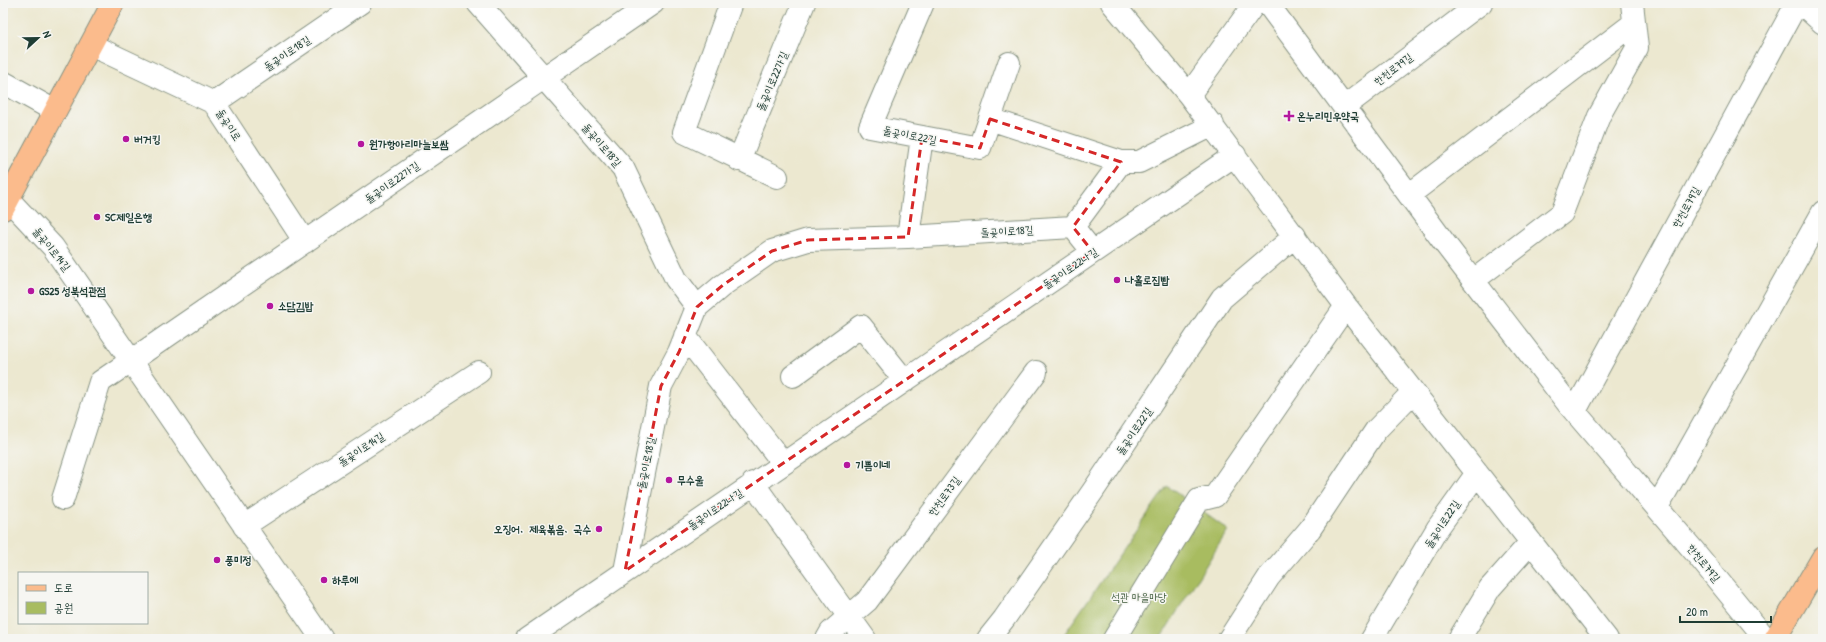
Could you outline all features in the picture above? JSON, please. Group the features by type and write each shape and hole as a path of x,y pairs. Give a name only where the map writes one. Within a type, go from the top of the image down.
{"main road":[{"path":"6,204 113,3"},
{"path":"1775,639 1823,557"}],"street":[{"name":"돌곶이로18길","path":"214,103 360,3"},
{"name":"돌곶이로18길","path":"478,3 623,168 676,279 697,307"},
{"name":"돌곶이로22가길","path":"132,361 653,3"},
{"path":"731,3 684,132 739,160 777,177"},
{"name":"돌곶이로22가길","path":"739,160 804,3"},
{"name":"돌곶이로22길","path":"923,3 870,127 980,148 1008,63"},
{"path":"1112,3 1190,95 1346,306 1607,639"},
{"path":"1190,95 1255,3"},
{"name":"한천로79길","path":"1267,3 1409,195 1575,411 1657,507 1766,639"},
{"name":"한천로79길","path":"1344,107 1481,3"},
{"name":"한천로79길","path":"1575,411 1797,3"},
{"path":"1801,3 1823,23"},
{"path":"1409,195 1633,13"},
{"path":"1474,280 1562,213 1599,116 1637,48 1633,13"},
{"name":"돌곶이로","path":"91,45 214,103 305,242"},
{"path":"3,82 55,111"},
{"path":"990,118 1121,162 1139,162 1213,125"},
{"path":"908,237 922,137"},
{"name":"돌곶이로22나길","path":"527,639 753,483 1235,155"},
{"path":"1093,252 1073,227 1121,162"},
{"name":"돌곶이로14길","path":"6,204 53,247 322,639"},
{"path":"1657,507 1823,212"},
{"name":"돌곶이로18길","path":"625,571 661,386 679,352 697,307 723,284 772,251 808,240 908,237 1073,227"},
{"name":"돌곶이로22길","path":"988,639 1004,619 1093,491 1222,298 1295,236"},
{"path":"1114,639 1198,500 1215,496 1346,306"},
{"path":"793,376 861,326 905,381"},
{"path":"685,336 783,463"},
{"path":"63,499 100,382 132,361"},
{"name":"돌곶이로14길","path":"244,526 478,372"},
{"name":"한천로73길","path":"849,616 867,601 1036,372"},
{"path":"1229,639 1269,577 1310,529 1376,430 1413,392"},
{"name":"돌곶이로22길","path":"1372,639 1437,530 1477,473"},
{"path":"753,483 865,639"},
{"path":"1459,639 1490,588 1531,542"},
{"path":"828,639 831,632 849,616"}],"highlighted area":[{"path":"990,119 1121,162 1073,227 1093,252 625,571 661,386 679,352 697,307 723,285 772,251 808,240 908,237 922,137 980,148"}],"green space":[{"name":"석관 마을마당","path":"1167,486 1228,530 1160,639 1061,639"}],"place":[{"name":"온누리민우약국","path":"1289,116"},
{"name":"버거킹","path":"126,139"},
{"name":"원가항아리마늘보쌈","path":"361,144"},
{"name":"SC제일은행","path":"97,217"},
{"name":"나홀로집빱","path":"1117,280"},
{"name":"GS25 성북석관점","path":"31,291"},
{"name":"소담김밥","path":"270,306"},
{"name":"기쁨이네","path":"847,465"},
{"name":"무수울","path":"669,480"},
{"name":"오징어．제육볶음．국수","path":"599,529"},
{"name":"풍미정","path":"217,560"},
{"name":"하루에","path":"324,580"}]}
